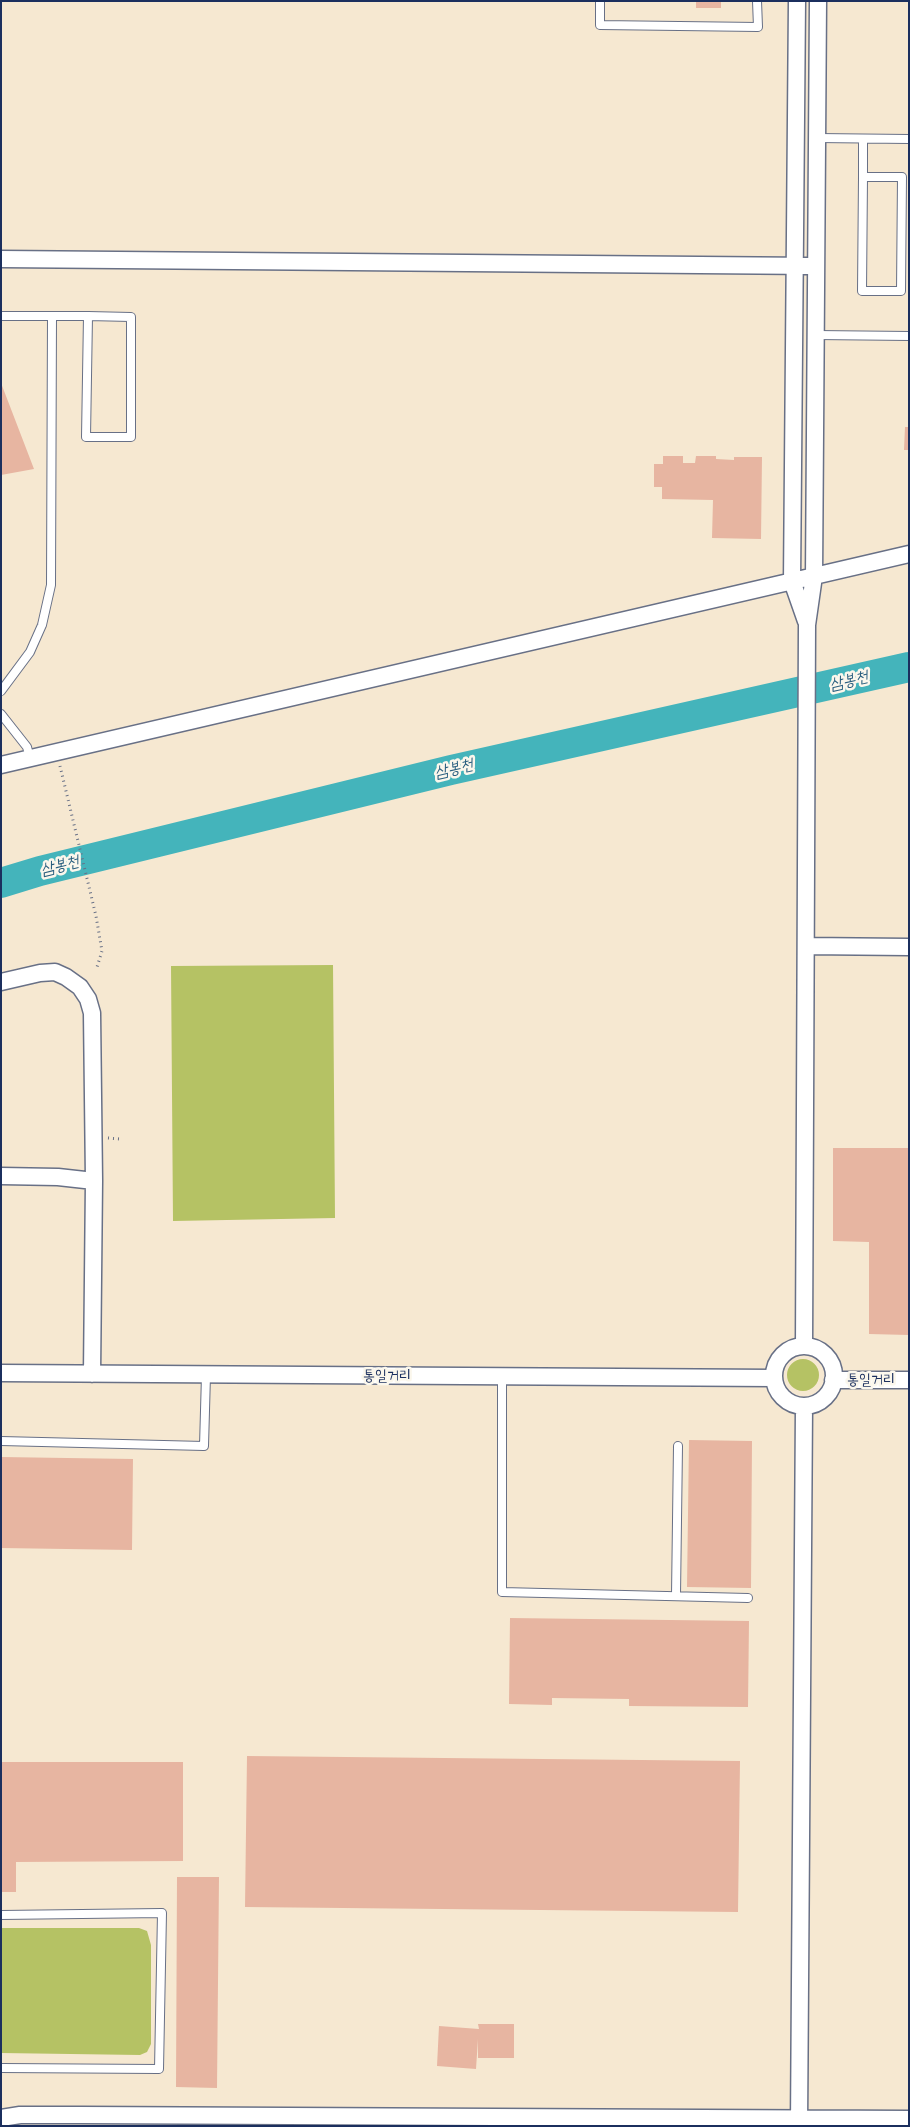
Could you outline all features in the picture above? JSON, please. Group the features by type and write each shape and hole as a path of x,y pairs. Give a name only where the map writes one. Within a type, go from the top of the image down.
{"street":[{"path":"797,1 792,580 808,625"},
{"path":"804,1346 808,625 814,576 818,1"},
{"path":"1,259 816,266"},
{"path":"1,765 909,554"},
{"path":"806,946 909,947"},
{"path":"1,982 40,973 55,972 80,987 88,999 92,1013 94,1181 92,1374"},
{"path":"1,1176 58,1177 94,1181"},
{"path":"804,1346 818,1350 826,1357 833,1370 833,1380 831,1388 824,1398 813,1405 804,1406 791,1404 783,1398 776,1387 774,1378 775,1368 782,1356 790,1350 804,1346"},
{"name":"통일거리","path":"1,1373 774,1378"},
{"name":"통일거리","path":"833,1380 909,1380"},
{"path":"799,2122 804,1406"},
{"path":"1,2118 57,2120 799,2122 909,2120"}],"lane":[{"path":"600,1 600,25 758,27 757,1"},
{"path":"817,138 909,139"},
{"path":"863,139 862,290 901,291 902,177 863,177"},
{"path":"1,316 88,316 131,317 131,437 86,437 88,316"},
{"path":"1,691 30,652 42,625 51,585 52,316"},
{"path":"816,335 909,336"},
{"path":"1,714 27,747 30,758"},
{"path":"1,1442 204,1446 206,1375"},
{"path":"502,1377 502,1592 748,1598"},
{"path":"676,1595 678,1446"},
{"path":"1,1915 162,1914 158,2069 1,2068"}],"path":[{"path":"58,761 96,916 102,951 97,968"}],"green space":[{"path":"333,965 335,1218 173,1221 171,966"},
{"path":"803,1359 815,1363 819,1375 815,1387 803,1391 791,1387 787,1375 791,1363"},
{"path":"1,1928 139,1928 147,1931 151,1945 151,2044 147,2052 140,2055 1,2053"}],"building":[{"path":"696,1 721,1 721,8 696,8"},
{"path":"1,383 34,469 1,475"},
{"path":"905,427 909,427 909,450 904,450"},
{"path":"663,456 683,456 683,463 695,463 696,456 716,456 716,459 734,460 734,457 762,457 761,539 712,538 713,500 662,499 662,487 654,487 654,464 663,464"},
{"path":"833,1148 909,1148 909,1335 869,1334 869,1242 833,1241"},
{"path":"689,1440 752,1441 751,1588 687,1587"},
{"path":"1,1457 133,1459 132,1550 1,1548"},
{"path":"510,1618 749,1621 748,1707 629,1706 629,1699 552,1698 552,1705 509,1704"},
{"path":"247,1756 740,1761 738,1912 245,1907"},
{"path":"1,1762 183,1762 183,1861 16,1862 16,1892 1,1892"},
{"path":"177,1877 219,1877 217,2088 176,2087"},
{"path":"478,2024 514,2024 514,2058 478,2058 478,2039 476,2069 437,2066 439,2026 479,2029"}],"waterway":[{"name":"삼봉천","path":"1,883 40,871 451,770 909,667"}]}
